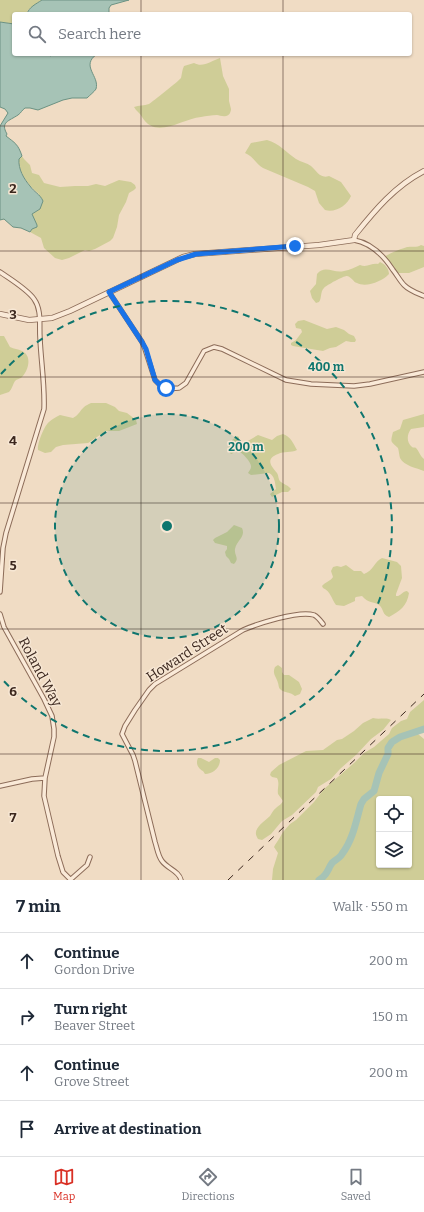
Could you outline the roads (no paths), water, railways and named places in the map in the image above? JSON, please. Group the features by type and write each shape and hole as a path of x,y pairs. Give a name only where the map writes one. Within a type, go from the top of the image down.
{"street":[{"path":"354,240 355,235 380,204 414,176 424,171"},
{"path":"0,314 25,320 52,318 70,311 186,256 204,252 319,245 354,240 366,243 378,252 406,287 424,296"},
{"path":"0,272 35,299 39,310 45,390 44,409 6,533 3,548 0,592"},
{"path":"109,292 146,349 155,380 161,386 166,388 179,388 186,383 204,351 214,348 222,349 286,380 294,382 333,386 354,386 424,372"},
{"name":"Roland Way","path":"0,614 4,627 52,716 54,737 45,778 44,796 63,872 70,880"},
{"name":"Howard Street","path":"181,880 180,876 162,860 159,853 135,761 122,734 124,726 155,684 243,630 276,618 304,614 316,616 323,624"},
{"path":"0,786 32,779 45,778"},
{"path":"70,880 87,865 90,857"}],"waterway":[{"path":"319,880 326,874 332,863 339,858 346,849 354,830 361,804 364,799 374,791 379,773 388,754 388,748 392,742 400,737 424,729"}],"railway":[{"path":"228,880 424,694"}]}
